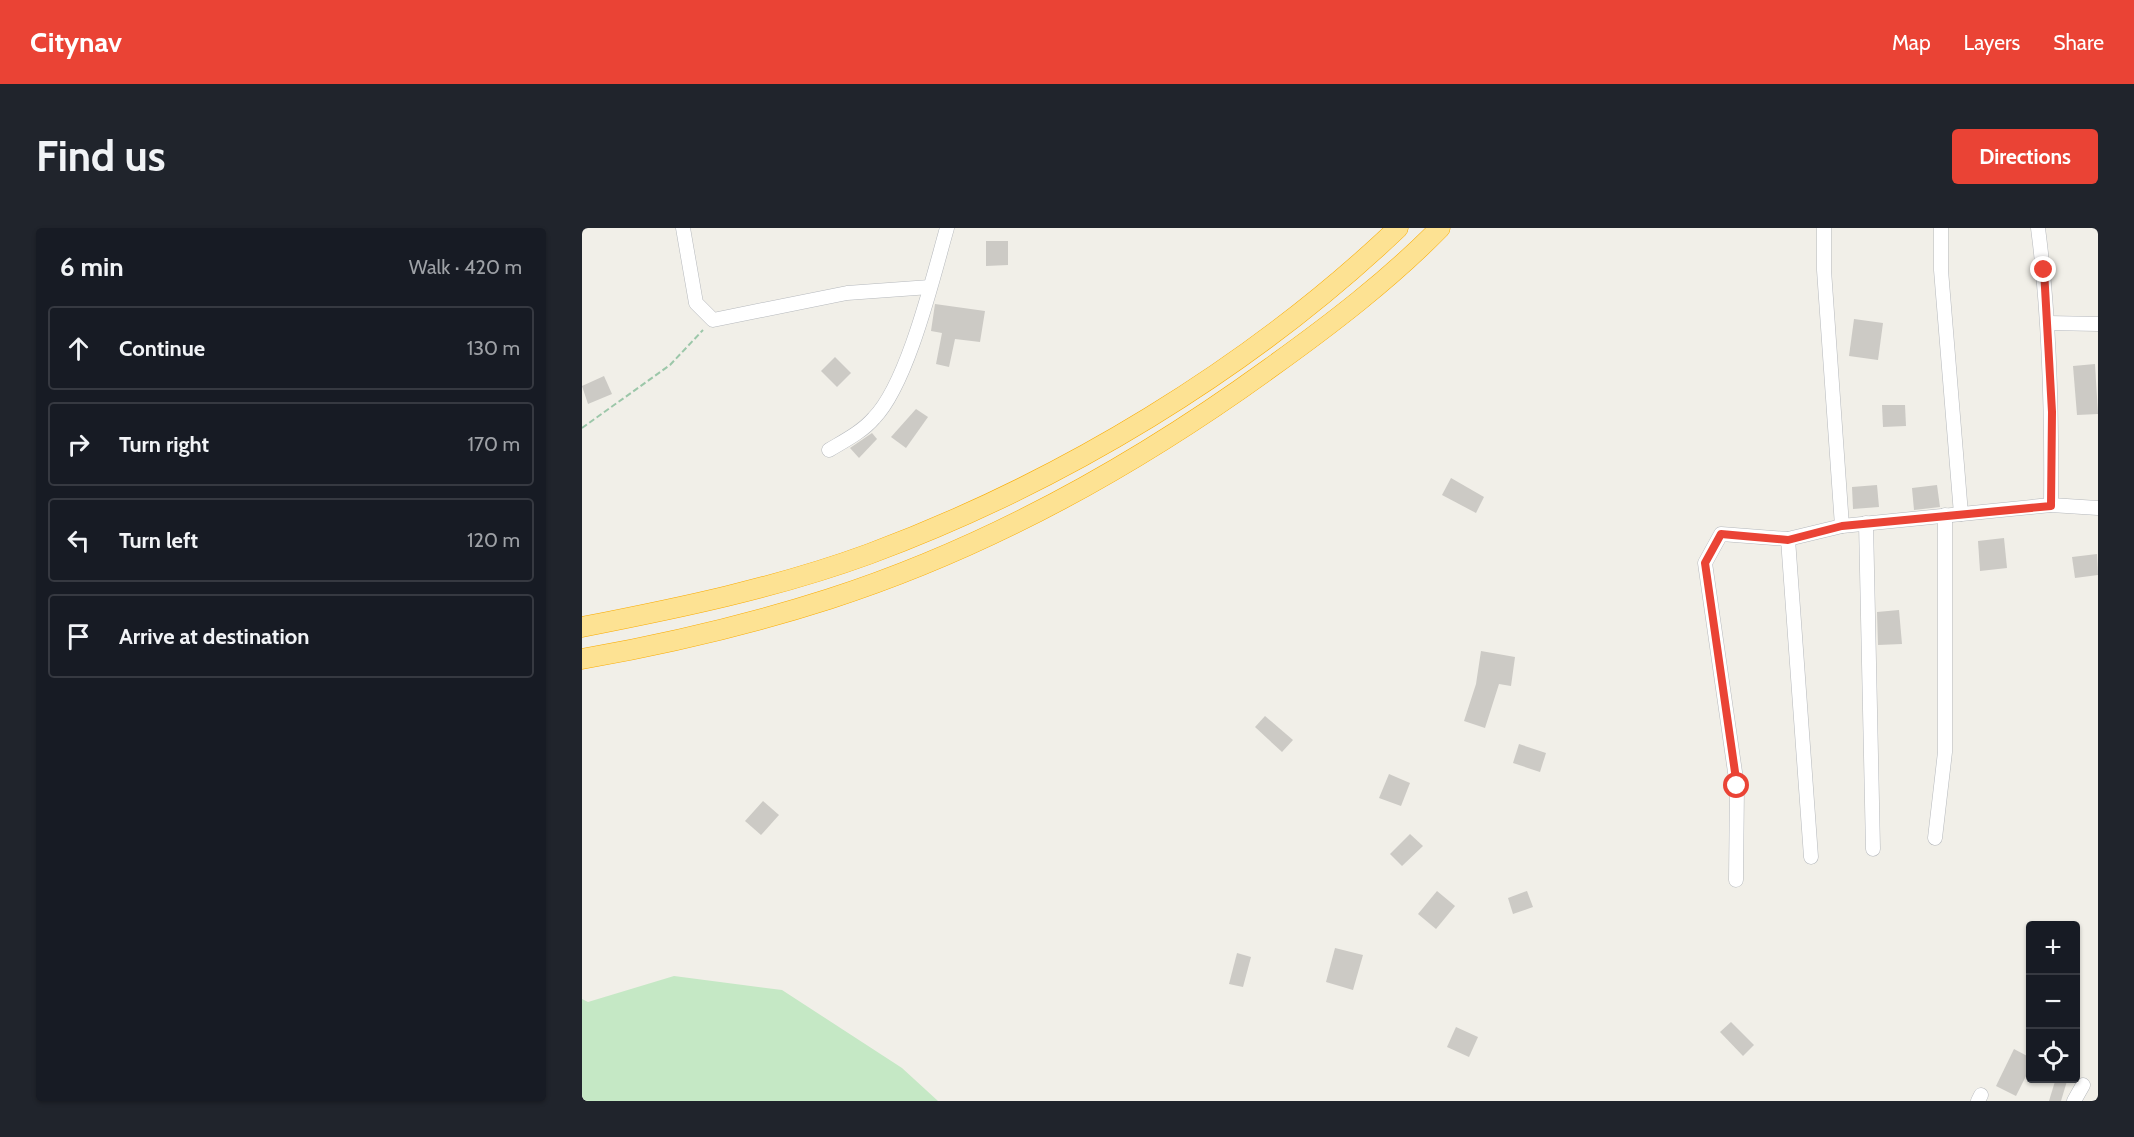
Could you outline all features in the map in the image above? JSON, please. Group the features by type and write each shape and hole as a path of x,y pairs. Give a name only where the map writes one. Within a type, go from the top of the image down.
{"highway":[{"path":"582,627 768,586 868,554 959,517 1130,429 1213,375 1300,311 1398,228"},
{"path":"582,659 737,626 830,598 930,561 1041,509 1168,439 1247,385 1369,292 1440,228"}],"street":[{"path":"683,228 696,303 713,320 847,293 930,287"},
{"path":"829,450 863,428 885,404 909,353 947,228"},
{"path":"1824,228 1824,270 1842,526"},
{"path":"1941,228 1941,270 1961,514"},
{"path":"2038,228 2048,323 2052,412 2051,506"},
{"path":"2048,323 2098,324"},
{"path":"1736,880 1737,786 1705,563 1721,534 1788,540 1842,526 1866,523 2051,506 2098,508"},
{"path":"1935,838 1945,753 1945,515"},
{"path":"1866,523 1873,849"},
{"path":"1788,540 1811,857"},
{"path":"2074,1101 2083,1084"}],"path":[{"path":"582,428 670,364 713,320"}],"green space":[{"path":"674,976 782,990 902,1068 938,1101 582,1101 582,999 588,1002"}],"building":[{"path":"986,241 1008,241 1008,265 986,266"},
{"path":"935,304 985,311 980,342 955,339 949,367 936,364 942,333 931,331"},
{"path":"1854,319 1883,323 1878,360 1849,356"},
{"path":"835,357 851,373 837,387 821,371"},
{"path":"2095,364 2098,414 2077,415 2073,366"},
{"path":"604,376 612,394 588,404 582,386"},
{"path":"1882,405 1905,405 1906,426 1883,427"},
{"path":"916,409 928,417 906,448 891,437"},
{"path":"872,433 877,439 859,458 850,448"},
{"path":"1451,478 1484,497 1476,513 1442,495"},
{"path":"1877,485 1879,507 1853,509 1852,487"},
{"path":"1937,485 1940,507 1914,510 1912,488"},
{"path":"2004,538 2007,568 1980,571 1978,541"},
{"path":"2097,554 2098,575 2075,578 2072,557"},
{"path":"1899,610 1902,644 1878,645 1877,612"},
{"path":"1481,651 1515,657 1511,686 1499,684 1485,728 1464,721 1476,684"},
{"path":"1265,716 1293,740 1282,752 1255,727"},
{"path":"1519,744 1546,753 1540,772 1513,763"},
{"path":"1389,774 1410,783 1401,806 1379,798"},
{"path":"763,801 779,815 761,835 745,821"},
{"path":"1410,834 1423,846 1402,866 1390,854"},
{"path":"1437,891 1455,906 1436,929 1418,914"},
{"path":"1527,891 1533,907 1513,914 1508,898"},
{"path":"1335,948 1363,955 1353,990 1326,982"},
{"path":"1237,953 1251,957 1243,987 1229,984"},
{"path":"1731,1022 1754,1045 1743,1056 1720,1032"},
{"path":"1456,1027 1478,1037 1469,1057 1447,1047"},
{"path":"2014,1049 2026,1055 2026,1076 2016,1096 1996,1086"},
{"path":"2054,1083 2066,1083 2061,1101 2049,1101"}],"route":[{"path":"1737,786 1705,563 1721,534 1788,540 1842,526 2051,506 2052,412 2044,270"}]}
